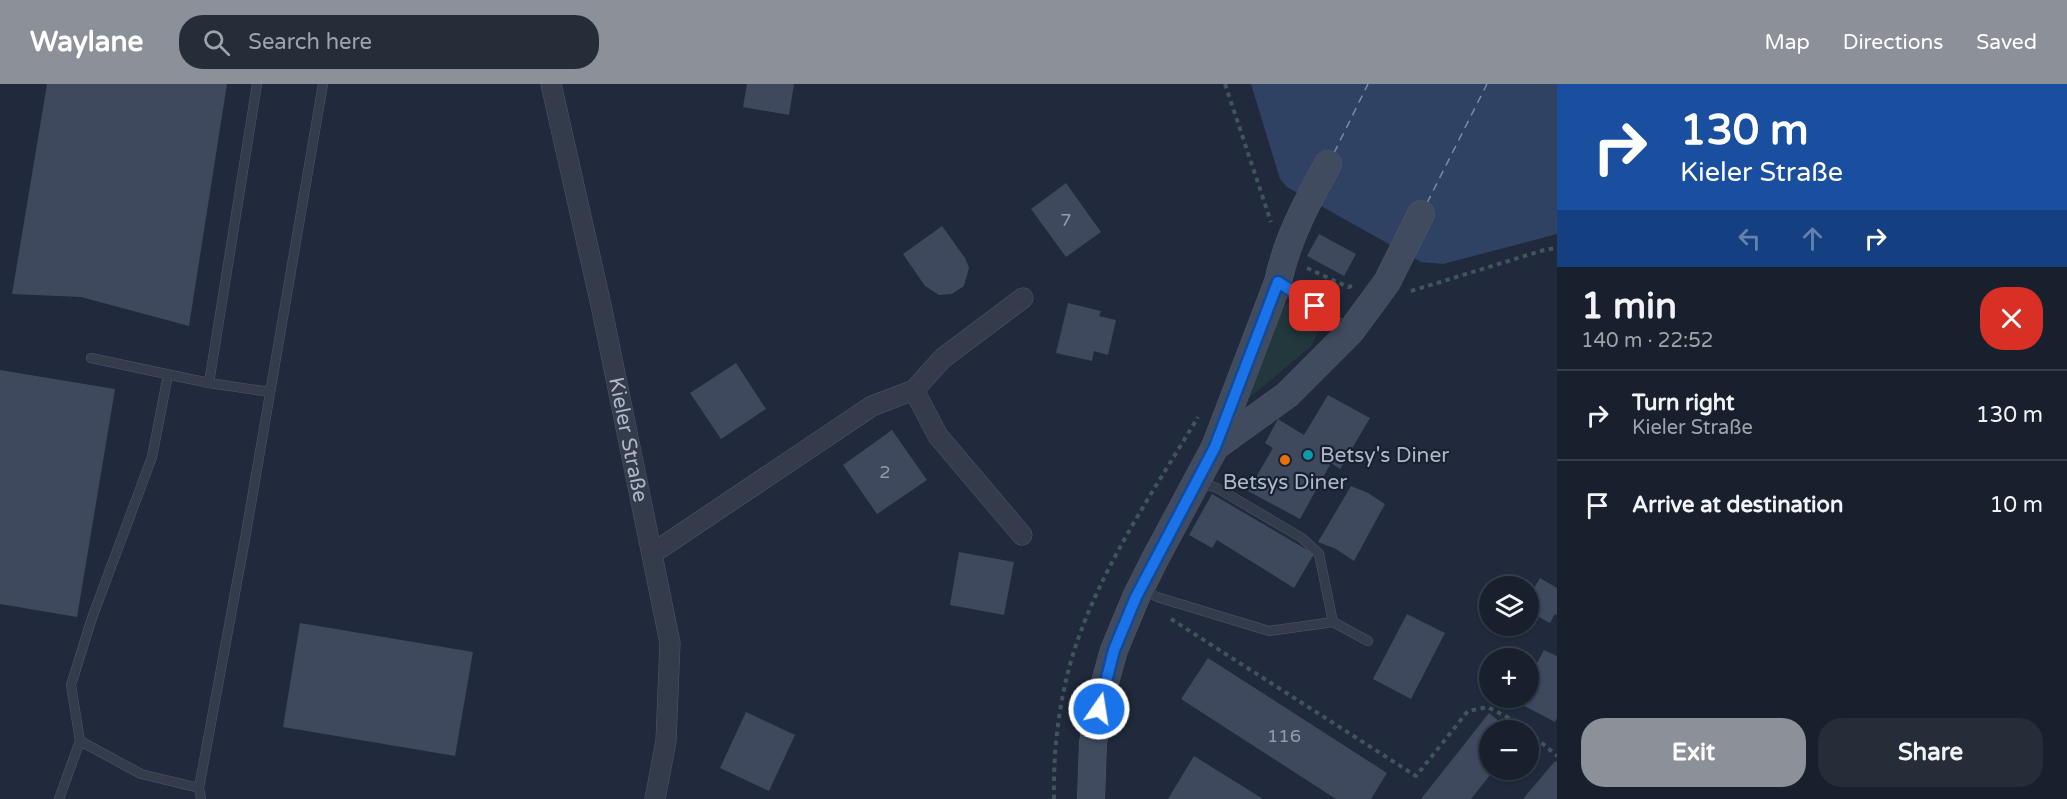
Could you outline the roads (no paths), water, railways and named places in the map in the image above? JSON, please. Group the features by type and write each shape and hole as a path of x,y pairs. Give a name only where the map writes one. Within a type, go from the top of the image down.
{"main road":[{"path":"1091,799 1093,742 1102,693 1114,650 1149,592 1196,481 1215,447 1303,210 1328,164"},
{"path":"1215,447 1287,395 1352,332 1389,277 1421,214"}],"street":[{"name":"Kieler Straße","path":"551,84 601,305 670,644 666,741 655,799"},
{"path":"653,553 872,406 914,390 943,358 1023,298"},
{"path":"914,390 938,436 1022,536"}],"lane":[{"path":"209,383 257,84"},
{"path":"201,799 199,788 245,539 323,84"},
{"path":"1280,269 1352,332"},
{"path":"91,358 209,383 270,392"},
{"path":"59,799 80,741 71,685 92,618 152,457 168,375"},
{"path":"1196,481 1217,488 1302,538 1319,554 1333,622"},
{"path":"1149,592 1269,631 1333,622 1368,641"},
{"path":"80,741 141,774 199,788"}],"water":[{"path":"1251,84 1557,84 1557,234 1443,264 1421,262 1287,187 1280,179"}],"place":[{"name":"Betsy's Diner","path":"1308,455"},
{"name":"Betsys Diner","path":"1285,460"}]}
